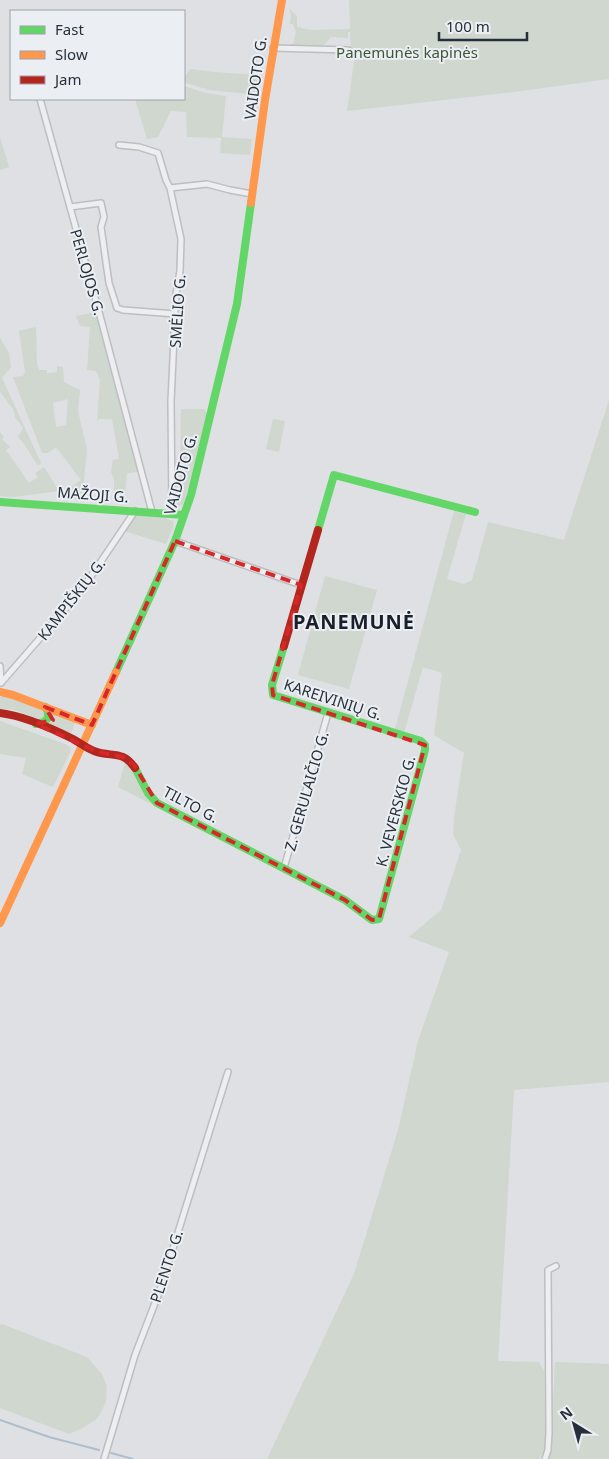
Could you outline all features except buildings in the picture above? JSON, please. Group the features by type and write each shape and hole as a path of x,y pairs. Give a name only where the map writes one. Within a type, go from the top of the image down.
{"street":[{"name":"VAIDOTO G.","path":"1,920 152,596 191,495 237,304 273,48 282,0"},
{"path":"273,48 348,50"},
{"name":"PERLOJOS G.","path":"40,100 106,336 152,512"},
{"name":"SMĖLIO G.","path":"119,145 139,147 158,152 170,188 181,239 171,401 172,513"},
{"path":"170,188 208,184 252,194"},
{"name":"PERLOJOS G.","path":"70,207 101,203 104,217 102,227 109,283 117,308 176,314"},
{"path":"174,541 301,585 334,475 475,512"},
{"name":"MAŽOJI G.","path":"0,502 184,515"},
{"name":"KAMPIŠKIŲ G.","path":"1,689 81,591 135,511"},
{"name":"KAREIVINIŲ G.","path":"301,585 272,685 273,696 391,732"},
{"path":"0,666 1,689 92,725"},
{"path":"36,724 44,722 48,718 48,712 45,707"},
{"name":"TILTO G.","path":"0,713 14,715 72,738 98,752 123,756 134,766 146,791 157,803 345,900 372,920 379,919"},
{"name":"Z. GERULAIČIO G.","path":"284,868 328,713"},
{"name":"K. VEVERSKIO G.","path":"379,919 425,750 425,745 420,741 391,732"},
{"name":"PLENTO G.","path":"104,1459 131,1365 160,1290 228,1072"},
{"path":"545,1459 548,1450 549,1432 548,1270 556,1266"}],"highlighted area":[{"path":"175,541 301,585 272,685 273,695 425,745 379,919 372,920 345,900 157,803 134,765 123,757 98,752 36,724 53,720 45,707 92,725"}],"green space":[{"name":"Panemunės kapinės","path":"349,0 609,0 609,79 347,111 355,55 351,50 350,32 348,32 348,38 331,37 323,46 291,46 296,32 293,24 290,24 291,14 289,8 297,16 297,27 311,30 350,29"},
{"path":"190,69 262,75 259,95 209,90 185,82 185,76"},
{"path":"185,86 206,93 226,96 222,137 252,139 250,155 220,153 221,138 187,137 186,112 171,111 158,137 147,139 135,100 185,100"},
{"path":"0,137 9,167 0,170"},
{"path":"96,312 138,472 127,473 125,500 114,499 114,479 111,472 113,460 119,459 112,419 99,419 97,422 100,380 96,371 87,370 90,327 80,326 76,316"},
{"path":"36,327 37,364 39,370 47,370 47,373 57,372 57,366 63,367 64,382 80,390 78,411 87,450 82,499 71,499 67,496 67,490 81,480 56,447 48,453 42,453 13,377 23,376 25,372 19,331","holes":["68,399 66,425 56,427 53,403"]},
{"path":"0,338 9,353 11,367 2,378 41,463 38,466 18,437 23,428 15,417 14,410 0,392"},
{"path":"609,400 609,1082 514,1090 498,1361 539,1362 544,1371 546,1447 539,1459 267,1459 354,1274 398,1130 418,1041 449,952 409,937 441,910 461,850 453,834 464,753 434,735 442,673 423,667 404,733 395,729 454,511 466,514 447,579 464,584 472,580 488,522 564,540"},
{"path":"181,409 204,409 207,413 186,497 183,505 177,506 174,484 180,476"},
{"path":"273,419 285,421 279,452 266,449"},
{"path":"0,432 4,437 2,439 10,447 6,450 29,483 38,477 35,473 44,467 59,491 13,497 0,496"},
{"path":"138,514 167,517 167,519 173,521 174,526 166,544 124,531"},
{"path":"325,576 377,590 349,689 298,675"},
{"path":"0,697 11,698 30,704 41,710 45,714 44,717 39,719 12,709 0,710"},
{"path":"52,713 75,722 71,734 48,725"},
{"path":"0,721 70,747 71,751 53,787 22,774 26,758 0,754"},
{"path":"125,763 130,767 145,795 153,805 118,787"},
{"path":"2,1324 87,1357 102,1374 107,1387 106,1402 98,1418 83,1428 69,1434 0,1408 0,1325"},
{"path":"555,1362 609,1364 609,1459 548,1459 551,1447"}],"waterway":[{"path":"0,1420 49,1437 99,1450"},
{"path":"111,1453 133,1459"}],"traffic: fast":[{"path":"116,672 175,541 191,495 237,304 251,203"},
{"path":"318,530 334,475 475,512"},
{"path":"0,502 184,515"},
{"path":"135,768 148,793 157,803 345,900 372,920 379,919 425,745 421,741 273,695 272,685 284,646"},
{"path":"36,724 44,722 48,718 48,712 45,707"}],"traffic: slow":[{"path":"251,203 265,100 282,0"},
{"path":"0,923 116,672"},
{"path":"0,692 13,695 92,725"}],"traffic: jam":[{"path":"284,646 318,530"},
{"path":"0,713 38,723 94,751 126,758 135,768"}],"district":[{"name":"PANEMUNĖ","path":"354,621"}]}
